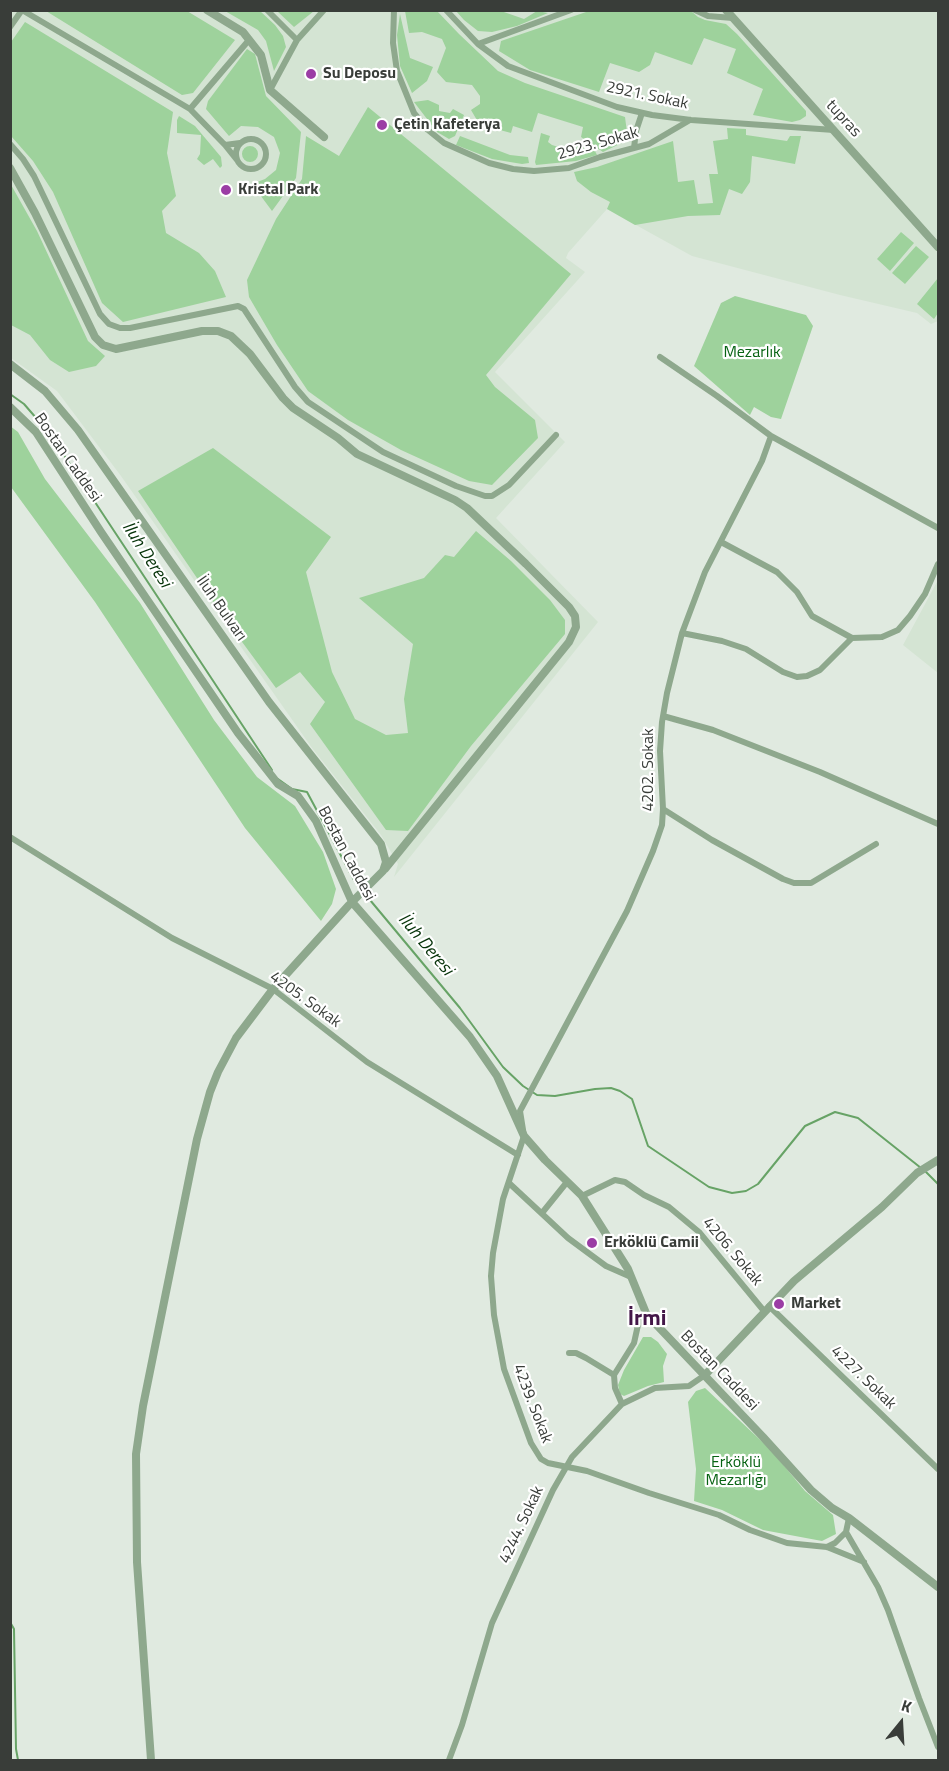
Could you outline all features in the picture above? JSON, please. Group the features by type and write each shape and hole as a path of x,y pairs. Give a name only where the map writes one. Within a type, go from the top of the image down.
{"street":[{"path":"10,27 22,10 190,109 246,168 257,169 267,157 266,148 259,141 250,139 225,145"},
{"path":"207,10 243,32 261,55 270,90 324,137"},
{"path":"267,10 297,40"},
{"path":"270,90 297,40 324,10"},
{"name":"2923. Sokak","path":"393,10 397,71 414,113 428,130 444,143 489,163 534,171 569,168 649,144 691,120"},
{"name":"2921. Sokak","path":"446,10 478,44 508,66 616,107 691,120 834,130"},
{"path":"478,44 571,10"},
{"path":"695,10 708,16 733,18"},
{"name":"tupras","path":"726,10 939,247"},
{"path":"190,109 249,40"},
{"path":"634,148 642,112"},
{"path":"238,162 236,152 241,143"},
{"path":"10,144 23,159 37,182 100,314 109,324 120,328 130,328 238,306 244,309 295,387 308,402 383,452 485,496 499,493 556,435"},
{"path":"10,168 35,213 91,329 103,345 116,348 202,331 218,331 231,336 250,354 293,408 357,454 455,500 467,508 526,564 569,607 575,616 574,633 569,642 383,871 273,989 236,1038 210,1092 195,1150 143,1406 136,1454 137,1562 151,1761"},
{"path":"660,357 771,436 939,528"},
{"name":"İluh Bulvarı","path":"10,364 45,391 78,430 269,702 381,844 386,862 383,871"},
{"name":"Bostan Caddesi","path":"10,407 36,432 237,733 278,784 298,796 316,821 354,900 470,1037 497,1076 524,1136 582,1196 618,1251 646,1313 810,1490 939,1587"},
{"name":"4202. Sokak","path":"529,1096 627,911 653,851 662,825 660,751 663,716 682,633 705,572 762,461 771,436"},
{"path":"721,542 777,572 796,592 812,616 852,638 882,637 898,630 925,594 939,564"},
{"path":"682,633 722,641 746,649 783,672 797,677 807,676 820,670 852,638"},
{"path":"663,716 713,730 820,772 939,824"},
{"path":"663,809 712,840 794,883 811,883 876,844"},
{"name":"4205. Sokak","path":"10,837 172,938 273,989 367,1062 518,1155"},
{"name":"4239. Sokak","path":"529,1096 520,1112 524,1136 499,1221 491,1276 497,1342 504,1369 536,1454 548,1463 587,1471 719,1515 750,1530 787,1543 827,1547 864,1562"},
{"path":"705,1375 794,1281 882,1207 917,1173 935,1162"},
{"name":"4206. Sokak","path":"582,1196 615,1180 625,1182 644,1195 669,1207 699,1232 766,1309"},
{"path":"542,1213 567,1182"},
{"path":"509,1183 568,1238 606,1266 631,1277"},
{"name":"4227. Sokak","path":"766,1309 939,1469"},
{"path":"622,1404 615,1388 614,1375 634,1343 638,1325 646,1313"},
{"path":"569,1353 586,1358 614,1375"},
{"name":"4244. Sokak","path":"449,1761 492,1623 544,1509 572,1457 622,1404 655,1388 688,1386 705,1375"},
{"path":"827,1547 835,1543 846,1532 849,1518"},
{"path":"846,1532 888,1610 918,1698 939,1747"}],"shaded area":[{"path":"10,11 938,11 938,321 931,324 917,313 692,256 607,209 566,258 585,272 495,372 565,442 496,518 598,622 394,877 398,864 381,835 312,748 121,476 57,391 11,358"},
{"path":"938,580 938,673 903,645"}],"green space":[{"path":"46,11 187,11 235,40 193,93 182,95"},
{"path":"225,11 260,11 275,25 283,36 286,47 274,71 266,41 258,30"},
{"path":"277,11 314,11 294,27"},
{"path":"405,11 437,11 498,71 525,83 625,117 628,140 603,152 581,137 583,127 538,113 532,132 513,126 511,133 500,130 502,124 488,118 481,127 471,110 480,104 480,96 472,85 446,82 437,72 446,48 442,39 422,32 409,33"},
{"path":"456,11 501,11 524,19 537,11 548,13 517,26 492,32 478,31"},
{"path":"589,11 691,11 705,20 726,24 806,111 806,116 792,122 753,115 763,89 727,73 736,49 704,38 692,65 655,52 650,65 639,72 610,63 599,92 530,70 499,51 501,41"},
{"path":"400,14 410,58 433,67 427,81 412,93 400,66 397,35"},
{"path":"25,22 173,112 167,153 176,196 162,211 166,233 199,253 215,271 226,297 123,322 102,303 53,192 33,161 11,136 11,42"},
{"path":"247,49 255,54 266,96 301,132 296,178 272,211 252,184 265,179 276,170 280,153 274,137 258,127 241,126 229,136 206,109 208,101"},
{"path":"428,100 439,105 439,111 450,113 453,109 464,115 455,136 449,139 437,132 414,102"},
{"path":"368,107 571,274 486,375 495,387 535,420 538,438 492,485 469,481 401,450 348,420 308,391 277,345 249,297 247,280 276,219 302,179 306,136 339,156"},
{"path":"179,116 195,126 221,157 222,166 220,168 213,159 204,165 197,159 200,154 201,135 177,133"},
{"path":"727,128 746,129 746,135 787,141 790,136 801,136 795,164 752,156 750,182 742,194 729,189 720,215 688,216 635,225 607,209 610,202 577,181 574,172 597,167 673,141 678,182 694,180 698,204 713,203 709,174 718,174 713,141 728,139"},
{"path":"541,133 550,136 548,142 552,145 574,152 578,145 595,151 597,155 576,161 536,165"},
{"path":"460,136 510,155 528,157 529,163 492,159 456,145"},
{"path":"247,146 253,146 258,154 256,160 247,162 242,157 242,151"},
{"path":"10,183 37,231 88,341 105,356 96,366 69,372 50,360 30,335 11,325"},
{"path":"901,232 914,243 890,271 877,259"},
{"path":"916,246 929,257 905,284 892,273"},
{"path":"938,278 938,313 934,319 917,304"},
{"name":"Mezarlık","path":"735,296 806,315 813,326 781,419 771,417 754,407 750,415 694,366 721,303"},
{"path":"10,426 18,432 45,479 140,603 214,720 257,777 295,806 323,852 336,889 332,904 321,921 245,828 95,602 11,487"},
{"path":"213,448 331,537 306,572 332,672 355,719 386,735 408,733 404,699 413,644 359,598 424,578 445,555 454,557 476,531 511,561 550,600 565,620 565,634 471,746 408,831 386,830 310,724 325,702 300,672 276,688 220,612 138,491"},
{"path":"643,1337 651,1337 667,1354 663,1366 664,1382 624,1396 620,1394 618,1385"},
{"name":"Erköklü Mezarlığı","path":"705,1388 771,1450 805,1491 833,1515 836,1534 822,1541 763,1530 722,1510 694,1501 696,1469 688,1402 696,1391"}],"waterway":[{"name":"İluh Deresi","path":"10,394 24,404 50,434 272,770"},
{"name":"İluh Deresi","path":"278,779 292,789 307,792 355,882 460,1008 503,1067 523,1086 537,1095 555,1096 611,1088 620,1091 632,1099 648,1146 709,1187 732,1193 746,1191 758,1184 805,1126 835,1112 858,1118 921,1168"},
{"name":"İluh Deresi","path":"925,1171 938,1184"},
{"path":"10,1622 14,1629 18,1760"}],"place":[{"name":"Su Deposu","path":"311,74"},
{"name":"Çetin Kafeterya","path":"382,125"},
{"name":"Kristal Park","path":"226,190"},
{"name":"Erköklü Camii","path":"592,1243"},
{"name":"Market","path":"779,1304"}],"district":[{"name":"İrmi","path":"647,1320"}]}
